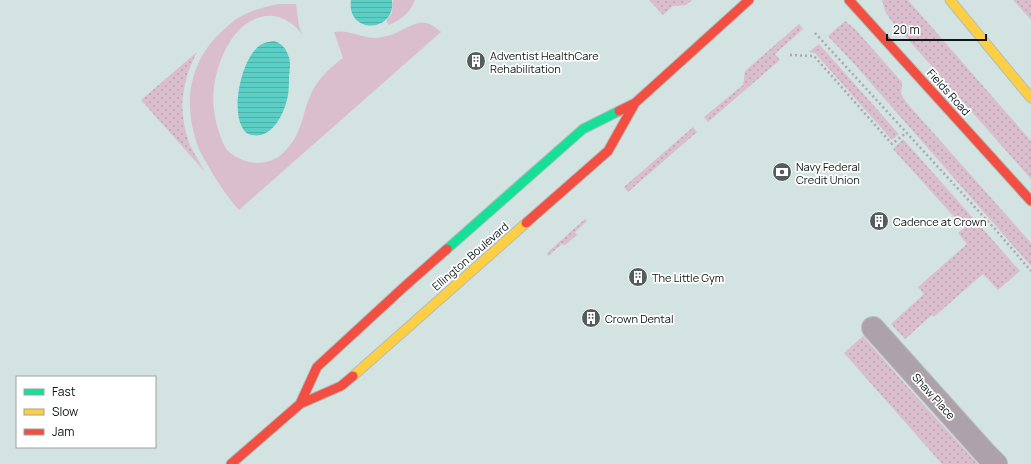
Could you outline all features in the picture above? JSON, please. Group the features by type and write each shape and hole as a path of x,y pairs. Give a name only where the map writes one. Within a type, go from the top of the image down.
{"street":[{"name":"Ellington Boulevard","path":"300,404 317,367 405,286 583,129 635,103 750,0"},
{"name":"Fields Road","path":"849,0 1031,201"},
{"path":"950,0 1031,98"},
{"name":"Ellington Boulevard","path":"231,464 300,404 341,386 608,151 635,103"},
{"name":"Shaw Place","path":"873,328 996,464"}],"path":[{"path":"815,33 995,229 1031,271"},
{"path":"790,55 814,56 892,144 906,132"}],"shaded area":[{"path":"393,0 415,0 411,9 405,16 389,25 386,21 392,13"},
{"path":"649,0 692,0 686,5 673,6 663,15"},
{"path":"882,0 908,0 1031,141 1031,179 890,19 885,11"},
{"path":"1013,0 1031,0 1031,20"},
{"path":"279,4 296,4 299,26 302,34 291,23 275,16 266,16 255,19 245,25 230,42 219,65 216,76 213,104 217,127 221,139 228,151 247,162 261,163 274,159 284,152 294,140 314,88 320,79 343,58 334,32 339,31 376,38 391,35 421,22 430,24 441,32 239,210 214,176 199,149 191,118 191,88 201,59 209,45 220,33 231,23 248,13 260,8"},
{"path":"845,21 855,29 901,81 901,94 906,102 1031,243 1031,266 828,36"},
{"path":"799,24 803,29 775,54 780,60 708,122 704,117 743,85 745,71"},
{"path":"819,44 899,134 892,140 815,53 809,52"},
{"path":"197,52 186,80 182,104 184,125 190,145 205,172 141,100"},
{"path":"693,127 697,132 628,192 624,187"},
{"path":"903,139 1020,271 998,290 983,274 934,317 932,315 905,339 891,324 924,294 918,287 967,244 958,233 964,228 893,149"},
{"path":"585,219 587,221 575,232 577,235 565,245 562,244 548,256 547,253"},
{"path":"863,336 978,464 942,464 844,353"}],"water":[{"path":"351,0 392,0 391,11 387,19 379,24 371,26 363,24 356,19 351,11"},
{"path":"274,41 281,44 285,48 290,60 289,90 287,100 282,115 270,131 258,135 246,133 238,116 238,95 243,71 253,52 259,46 266,42"}],"traffic: fast":[{"path":"447,249 583,129 619,111"}],"traffic: slow":[{"path":"950,0 1031,98"},
{"path":"353,376 526,223"}],"traffic: jam":[{"path":"619,111 635,103 749,0"},
{"path":"849,0 1031,201"},
{"path":"526,223 608,151 635,103"},
{"path":"300,404 317,367 447,249"},
{"path":"231,464 300,404 341,386 353,376"}],"place":[{"name":"Adventist HealthCare Rehabilitation","path":"476,61"},
{"name":"Navy Federal Credit Union","path":"782,172"},
{"name":"Cadence at Crown","path":"879,221"},
{"name":"The Little Gym","path":"638,277"},
{"name":"Crown Dental","path":"591,318"}]}
